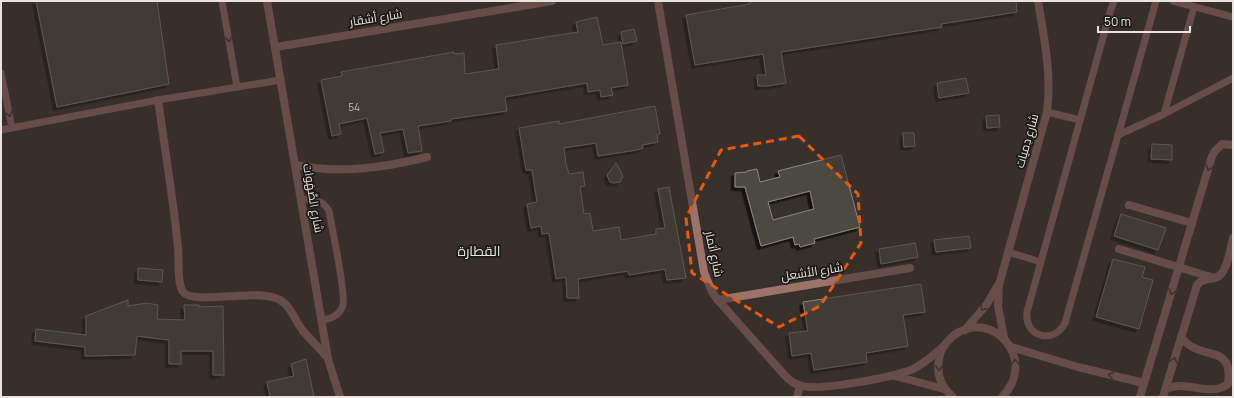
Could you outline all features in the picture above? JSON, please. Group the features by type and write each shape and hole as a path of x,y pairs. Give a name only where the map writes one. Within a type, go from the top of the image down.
{"street":[{"name":"شارع الصَّهَوات","path":"266,1 276,47 328,359 340,397"},
{"name":"شارع أشقار","path":"276,47 552,1"},
{"name":"شارع أتمار","path":"658,1 704,272 712,292 718,300 784,375 800,386"},
{"name":"شارع دِميات","path":"1004,338 998,306 999,285 1047,112 1049,97 1049,65 1038,1"},
{"path":"158,100 177,233 180,282 183,292 187,295 199,297 262,295 281,300 288,307 302,330 328,359"},
{"path":"1140,397 1214,151 1222,144 1233,145"},
{"path":"295,165 326,170 342,170 381,167 427,157"},
{"path":"1129,205 1192,224"},
{"path":"1163,397 1197,285 1202,280 1214,278 1223,273 1233,238"},
{"path":"1119,248 1214,278"},
{"name":"شارع الأشعل","path":"718,300 910,268"},
{"name":"شارع دِميات","path":"945,345 957,333 964,330 987,304 999,285"},
{"path":"964,330 978,328 992,331 1004,338 1011,347 1015,357 1015,379 1010,388 1002,397"},
{"path":"1166,388 1179,385 1210,392 1220,390 1228,384 1231,367 1227,359 1220,355 1197,350 1188,345 1181,337"},
{"path":"797,397 800,386 814,388 827,387 892,375 921,365 945,345"},
{"path":"945,345 940,355 938,366 939,378 947,393"},
{"path":"1011,347 1078,367 1144,384"},
{"path":"892,375 947,393"}],"lane":[{"path":"222,1 237,87"},
{"path":"1114,1 1111,6 1026,317 1027,323 1033,332 1043,336 1048,336 1058,332 1065,323 1156,1"},
{"path":"1173,1 1233,17"},
{"path":"1164,114 1194,7"},
{"path":"1,73 12,128"},
{"path":"1118,135 1164,114 1233,78"},
{"path":"1,130 158,100 281,80"},
{"path":"1047,112 1080,120"},
{"path":"301,199 317,200 324,204 329,211 344,299 338,314 328,320 322,320"},
{"path":"1008,252 1041,262"}],"highlighted area":[{"path":"799,136 858,194 861,243 820,306 779,327 692,273 686,218 721,150"}],"building":[{"path":"36,1 157,1 169,84 57,107"},
{"path":"1016,1 1017,12 941,24 942,27 781,52 786,83 768,86 758,86 757,75 766,75 763,54 695,65 686,15 750,4 750,2"},
{"path":"597,17 603,45 621,42 628,85 611,88 613,95 601,97 600,90 588,92 587,83 505,97 507,111 451,119 451,121 418,126 422,151 408,153 403,129 380,133 384,152 375,154 367,118 339,124 341,134 332,136 321,80 342,76 341,72 454,52 454,54 464,53 465,74 499,69 496,45 578,32 576,22"},
{"path":"634,29 637,41 623,44 621,32"},
{"path":"966,78 969,93 939,98 937,83"},
{"path":"655,106 660,134 657,135 658,142 642,145 643,148 637,150 598,156 596,143 564,148 566,164 569,174 583,172 585,186 580,187 584,214 590,213 593,231 619,227 621,240 656,234 656,229 665,228 658,189 669,187 686,278 667,280 665,269 629,275 628,271 578,279 579,298 567,298 566,277 556,279 549,233 542,234 541,226 531,228 527,204 537,202 532,170 526,170 519,128 559,121 559,124"},
{"path":"999,115 1000,127 987,128 986,116"},
{"path":"903,133 914,133 915,146 904,147"},
{"path":"1152,144 1172,145 1172,160 1151,159"},
{"path":"841,155 860,227 814,239 815,243 800,247 799,244 795,245 793,237 761,246 745,187 735,187 735,173 757,169 760,182 780,177 778,171","holes":["810,191 814,209 773,220 768,202"]},
{"path":"616,163 623,176 620,182 613,183 610,182 607,175"},
{"path":"1121,214 1166,228 1158,250 1114,236"},
{"path":"969,236 971,248 936,252 934,240"},
{"path":"915,243 918,257 881,264 879,249"},
{"path":"1113,259 1145,267 1142,277 1153,280 1139,329 1096,317"},
{"path":"138,268 163,270 162,282 138,280"},
{"path":"921,284 925,312 903,315 908,346 866,353 867,362 814,370 811,353 792,356 789,333 808,331 803,302"},
{"path":"128,300 128,306 146,303 158,305 157,319 185,320 184,305 199,305 199,307 223,306 224,375 213,375 213,351 181,351 181,364 169,364 169,340 137,336 135,355 85,356 85,347 35,341 36,329 86,335 86,316"},
{"path":"306,359 314,397 270,397 267,382 294,376 291,364"}],"district":[{"name":"القطارة","path":"479,251"}]}
